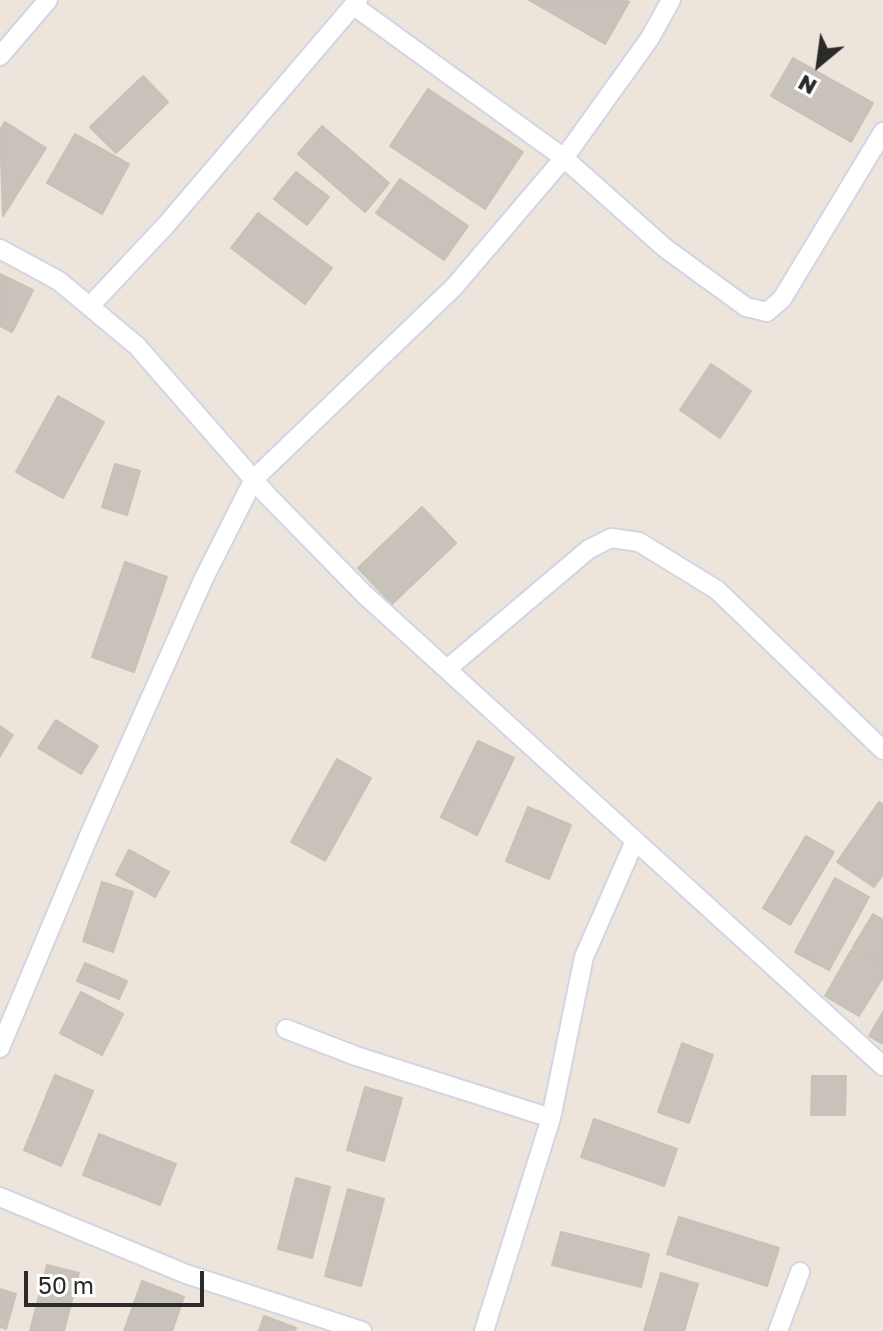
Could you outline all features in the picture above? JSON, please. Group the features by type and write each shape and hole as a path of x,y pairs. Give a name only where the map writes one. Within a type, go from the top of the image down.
{"street":[{"path":"0,56 48,0"},
{"path":"0,1048 91,831 204,578 254,479 454,287 564,158 650,38 671,0"},
{"path":"90,306 166,225 356,3 564,158 665,248 746,307 767,312 796,280 883,132"},
{"path":"0,249 59,281 137,346 254,479 364,594 634,843 883,1066"},
{"path":"447,669 589,549 611,538 639,542 717,590 883,750"},
{"path":"484,1331 551,1118 584,957 634,843"},
{"path":"286,1029 356,1056 551,1118"},
{"path":"0,1197 186,1274 362,1331"},
{"path":"778,1331 800,1272"}],"building":[{"path":"529,0 625,0 629,2 605,44"},
{"path":"793,58 873,103 851,142 771,96"},
{"path":"143,76 168,102 116,153 90,127"},
{"path":"428,89 523,152 485,209 390,146"},
{"path":"5,122 46,148 3,216 0,130"},
{"path":"322,126 389,183 365,212 298,154"},
{"path":"75,134 129,164 102,214 47,183"},
{"path":"296,172 329,197 307,225 274,199"},
{"path":"400,179 468,226 444,260 376,213"},
{"path":"258,213 332,268 305,304 231,248"},
{"path":"0,274 33,290 12,332 0,326"},
{"path":"711,364 751,391 720,438 680,410"},
{"path":"58,396 104,422 63,498 16,472"},
{"path":"115,464 140,471 127,515 102,507"},
{"path":"422,507 456,543 392,604 358,568"},
{"path":"125,562 167,577 134,672 92,657"},
{"path":"56,720 98,746 81,774 38,748"},
{"path":"0,726 13,735 0,756"},
{"path":"478,741 514,758 477,835 441,817"},
{"path":"337,759 371,778 325,861 291,842"},
{"path":"879,802 883,804 883,874 874,887 837,862"},
{"path":"528,807 571,825 549,879 506,861"},
{"path":"806,836 834,852 790,925 763,908"},
{"path":"129,850 169,872 155,897 116,875"},
{"path":"835,878 869,897 829,970 795,952"},
{"path":"102,882 133,892 113,952 83,941"},
{"path":"873,914 883,920 883,965 853,947"},
{"path":"852,949 883,967 883,977 859,1016 825,996"},
{"path":"85,963 127,981 119,999 77,981"},
{"path":"81,992 123,1014 102,1055 60,1033"},
{"path":"883,1012 883,1044 869,1036"},
{"path":"682,1043 713,1055 689,1123 658,1112"},
{"path":"55,1075 93,1091 61,1166 24,1150"},
{"path":"812,1076 846,1076 845,1115 811,1115"},
{"path":"365,1087 402,1098 384,1161 347,1150"},
{"path":"594,1119 677,1149 664,1186 581,1157"},
{"path":"99,1134 176,1164 160,1205 83,1175"},
{"path":"296,1178 330,1187 312,1258 278,1249"},
{"path":"348,1189 384,1199 361,1286 325,1276"},
{"path":"679,1217 779,1248 767,1286 667,1254"},
{"path":"561,1232 649,1254 641,1287 552,1265"},
{"path":"47,1265 79,1273 64,1331 30,1331"},
{"path":"661,1273 698,1284 684,1331 644,1331"},
{"path":"142,1281 184,1297 172,1331 124,1331"},
{"path":"0,1289 16,1294 6,1329 0,1327"},
{"path":"264,1316 296,1328 294,1331 259,1331"}]}
